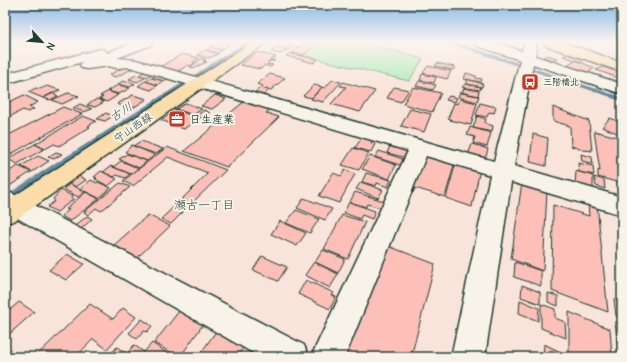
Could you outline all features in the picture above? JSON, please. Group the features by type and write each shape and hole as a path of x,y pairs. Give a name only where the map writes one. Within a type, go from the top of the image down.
{"main road":[{"name":"守山西線","path":"9,206 194,80 231,59"},
{"path":"597,59 622,68"}],"street":[{"path":"54,66 56,63 68,59"},
{"path":"5,79 78,59"},
{"path":"103,59 87,65 111,61 116,64 131,63 194,80 502,172 622,206"},
{"path":"515,59 525,64 622,89"},
{"path":"468,357 502,172 526,59"},
{"path":"328,357 420,147"},
{"path":"9,206 292,357"}],"green space":[{"path":"317,59 423,59 409,81"}],"building":[{"path":"174,59 198,59 193,62 195,63 191,66 188,65 175,73 158,68"},
{"path":"201,59 206,60 203,61 207,62 193,68 190,67"},
{"path":"248,59 273,59 271,60 275,61 270,61 267,64 273,65 270,67 265,65 261,69 240,65"},
{"path":"298,59 318,59 314,63"},
{"path":"572,59 585,60 581,62"},
{"path":"575,60 595,68 585,74 564,67"},
{"path":"437,63 455,67 453,70 435,66"},
{"path":"126,66 132,69 116,77 109,75"},
{"path":"428,66 451,71 447,79 423,73"},
{"path":"603,67 622,73 616,77 596,70"},
{"path":"147,70 154,73 147,77 139,75"},
{"path":"159,73 171,77 164,81 152,77"},
{"path":"466,73 482,79 481,82 464,79"},
{"path":"270,74 285,78 271,90 261,88 263,86 257,84"},
{"path":"422,74 436,77 434,83 420,80"},
{"path":"136,75 145,78 137,82 129,79"},
{"path":"151,78 163,81 157,85 146,81"},
{"path":"467,79 483,84 482,87 467,84"},
{"path":"332,80 341,82 323,102 311,99 322,87 325,88"},
{"path":"123,81 128,81 135,84 130,87 118,84"},
{"path":"145,81 158,85 151,90 138,86"},
{"path":"419,81 436,85 433,90 416,86"},
{"path":"343,82 375,91 360,112 331,104 346,87 340,86"},
{"path":"465,84 481,87 480,90 462,87"},
{"path":"118,85 130,88 119,94 107,91"},
{"path":"314,85 322,87 312,98 303,96"},
{"path":"47,86 60,90 43,98 28,92 36,88 40,89"},
{"path":"394,87 409,90 401,102 387,98"},
{"path":"413,87 441,93 432,112 403,104"},
{"path":"260,88 269,90 263,96 254,93"},
{"path":"464,88 479,91 478,96 462,93"},
{"path":"108,91 118,95 107,102 99,99 103,97 100,96"},
{"path":"460,92 479,96 477,102 458,97"},
{"path":"52,93 58,96 50,100 43,98"},
{"path":"68,93 79,96 62,104 52,100"},
{"path":"24,95 38,102 29,107 34,109 28,112 23,110 5,119 5,104"},
{"path":"133,95 147,99 131,109 117,104"},
{"path":"215,95 226,99 212,109 201,106"},
{"path":"449,96 457,98 455,102 446,100"},
{"path":"97,99 104,102 95,107 87,105"},
{"path":"460,99 477,103 471,125 450,120 451,119 448,118 454,103 458,104"},
{"path":"246,100 272,107 266,113 279,117 227,167 184,151"},
{"path":"186,103 202,109 193,115 176,109"},
{"path":"480,103 496,107 494,113 489,112 487,117 476,115"},
{"path":"80,104 92,109 84,112 73,108"},
{"path":"63,107 82,114 11,154 5,151 5,137"},
{"path":"553,107 589,121 592,151 586,151 571,146 570,126 553,121"},
{"path":"410,109 431,114 424,132 401,126"},
{"path":"176,110 199,118 184,129 161,120"},
{"path":"204,110 210,113 202,118 196,116"},
{"path":"106,113 113,116 105,121 97,119"},
{"path":"83,116 96,121 88,126 90,127 59,146 54,144 45,149 35,144"},
{"path":"477,116 486,119 485,123 493,126 492,132 473,128"},
{"path":"610,118 622,123 622,135 602,127"},
{"path":"470,127 491,133 487,147 473,143 475,137 467,135"},
{"path":"594,131 622,138 622,182 620,183 598,177 598,170 600,171"},
{"path":"364,134 375,136 371,143 375,144 371,152 355,148"},
{"path":"533,134 548,138 546,166 530,162"},
{"path":"141,141 163,149 156,154 133,146"},
{"path":"35,144 44,149 17,164 8,159"},
{"path":"472,144 488,149 485,160 468,155"},
{"path":"132,145 155,155 147,161 125,152"},
{"path":"390,146 399,148 415,148 411,159 387,153"},
{"path":"167,147 226,170 191,204 181,200 208,173 168,157 133,186 123,181"},
{"path":"353,148 369,153 359,170 342,165"},
{"path":"379,151 406,160 403,166 375,157"},
{"path":"56,152 62,154 54,159 48,157"},
{"path":"419,152 455,162 445,197 415,188 413,193 404,190"},
{"path":"127,154 147,161 139,168 119,159"},
{"path":"581,154 592,157 593,164 582,161"},
{"path":"38,156 49,161 32,172 21,166"},
{"path":"370,156 396,165 389,179 362,169"},
{"path":"121,161 138,168 131,174 113,167"},
{"path":"456,162 480,169 472,207 446,198"},
{"path":"578,163 593,166 594,175 579,172"},
{"path":"18,166 31,172 8,187 5,185 5,174"},
{"path":"111,166 130,174 125,178 117,175 114,177 103,172"},
{"path":"345,170 355,174 339,203 319,196 333,173 341,176"},
{"path":"101,171 117,179 108,186 94,177"},
{"path":"576,171 593,176 593,191 575,186"},
{"path":"366,173 391,180 388,187 377,183 376,186 362,182"},
{"path":"79,176 86,180 76,187 69,183"},
{"path":"594,177 604,180 605,189 596,186"},
{"path":"91,180 111,188 99,198 80,189"},
{"path":"361,182 383,190 378,198 356,189"},
{"path":"522,182 547,190 543,271 511,259"},
{"path":"120,183 130,187 101,211 96,208 88,215 84,212"},
{"path":"70,184 85,192 78,197 63,189"},
{"path":"61,190 72,196 71,198 74,199 57,212 47,207 55,201 53,199"},
{"path":"86,192 99,199 70,221 61,216 69,210 66,209 70,205"},
{"path":"355,192 387,202 384,209 367,204 366,207 350,202"},
{"path":"304,198 332,209 325,220 297,208"},
{"path":"181,200 191,204 171,224 161,219"},
{"path":"349,202 375,211 372,219 362,215 360,219 344,213"},
{"path":"588,203 597,205 608,312 552,291 553,205 589,216"},
{"path":"296,210 319,219 310,233 286,223"},
{"path":"148,215 170,226 137,258 114,245"},
{"path":"342,215 365,222 348,259 324,249"},
{"path":"87,216 92,219 81,229 75,226"},
{"path":"280,221 306,233 297,246 271,234"},
{"path":"383,244 435,264 411,357 353,357 339,350"},
{"path":"323,250 345,259 338,273 315,262"},
{"path":"67,254 84,264 66,280 49,270"},
{"path":"262,256 287,267 278,281 253,270"},
{"path":"314,262 338,274 330,288 305,275"},
{"path":"515,262 541,271 541,286 514,277"},
{"path":"306,280 334,293 332,295 336,297 330,309 298,294"},
{"path":"522,285 540,292 540,304 521,297"},
{"path":"548,293 558,296 558,306 548,302"},
{"path":"614,299 622,302 622,318 616,316"},
{"path":"520,300 539,308 538,321 519,313"},
{"path":"19,302 34,312 5,338 5,314"},
{"path":"90,304 113,319 123,308 136,317 107,349 93,339 76,357 35,357"},
{"path":"541,304 555,309 555,318 565,322 566,338 541,328"},
{"path":"183,306 207,319 179,357 154,343"},
{"path":"569,312 610,329 612,357 569,357"},
{"path":"142,319 152,326 147,332 144,331 137,339 129,333"},
{"path":"615,322 622,325 622,357 619,357"},
{"path":"217,330 245,345 237,357 198,357"},
{"path":"152,343 173,357 108,357 117,347 127,354 134,345 144,352"},
{"path":"544,344 563,353 563,357 543,357"}],"waterway":[{"name":"古川","path":"163,97 222,59"},
{"path":"501,59 616,97"},
{"name":"古川","path":"57,165 165,96"},
{"path":"612,96 622,99"},
{"name":"古川","path":"5,199 58,164"}],"place":[{"name":"三階橋北","path":"530,82"},
{"name":"日生産業","path":"177,119"}],"district":[{"name":"瀬古一丁目","path":"204,205"}]}
